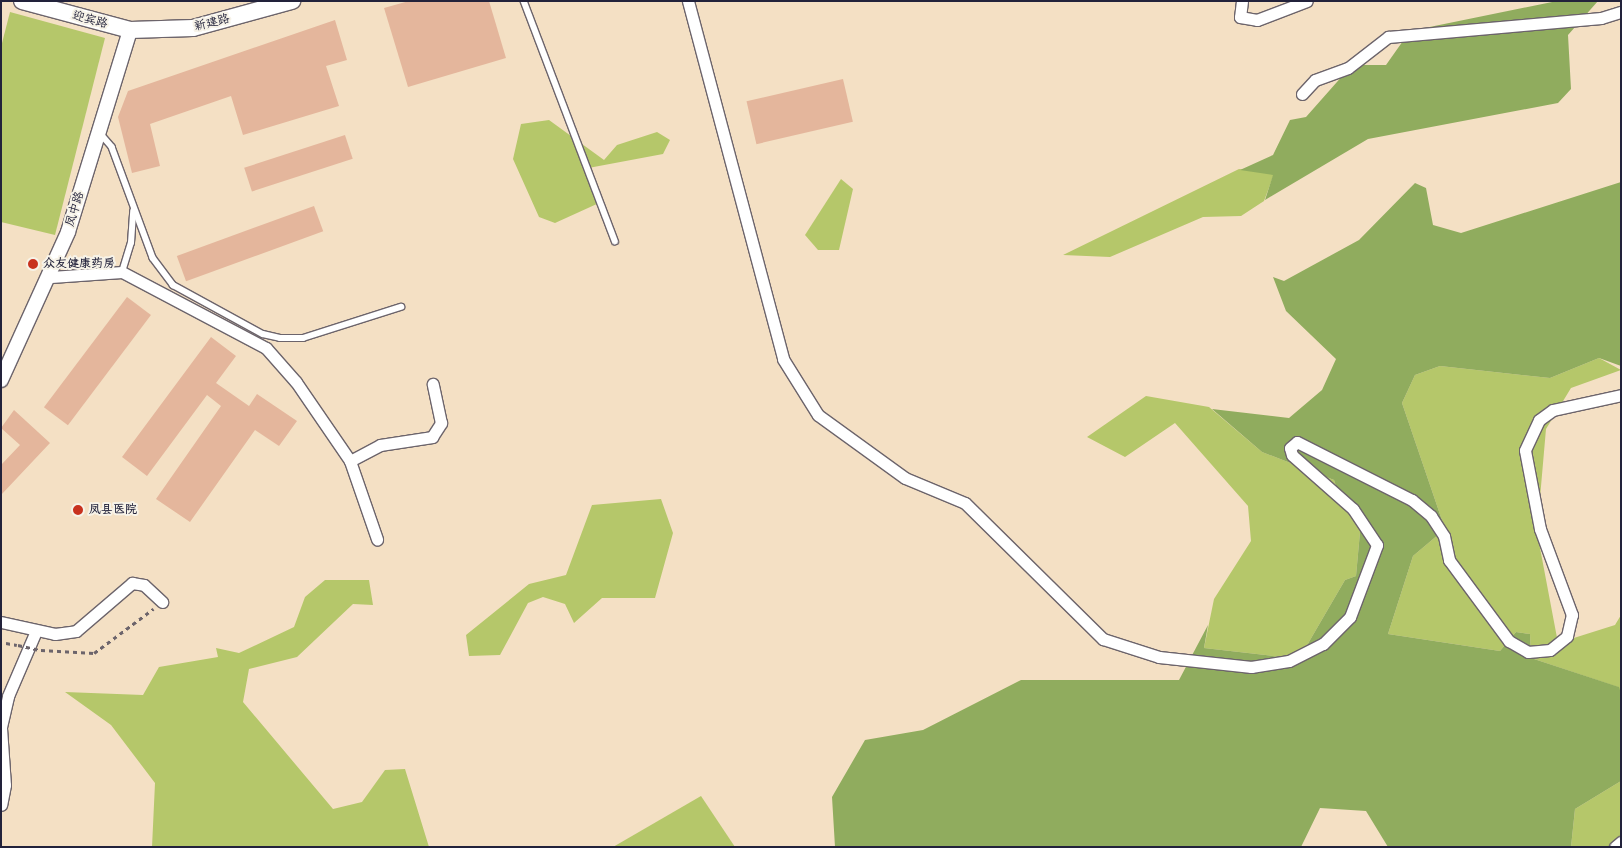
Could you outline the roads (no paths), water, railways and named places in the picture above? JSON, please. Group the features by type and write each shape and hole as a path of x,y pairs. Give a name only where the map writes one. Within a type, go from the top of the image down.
{"main road":[{"name":"迎宾路","path":"22,1 130,30"},
{"name":"新建路","path":"130,30 193,28 292,1"}],"street":[{"path":"688,1 783,359 818,415 905,478 965,503 1104,639 1158,657 1251,667 1289,661 1323,644 1337,630 1350,616 1377,545 1353,509 1292,455 1290,448 1297,442 1412,500 1431,516 1444,536 1449,560 1509,641 1528,652 1550,650 1567,636 1572,615 1540,529 1525,450 1539,420 1553,410 1621,395"},
{"path":"1242,1 1240,18 1256,20 1307,1"},
{"path":"1302,94 1315,80 1348,68 1388,37 1601,18 1621,12"},
{"name":"凤中路","path":"1,380 51,277 130,30"},
{"path":"51,277 122,272 266,348 296,382 350,461 377,539"},
{"path":"350,461 380,445 432,437 441,423 433,384"},
{"path":"1,622 36,631 76,631 132,583 144,585 162,602"},
{"path":"1,805 1,727 8,696 36,631"},
{"path":"1615,847 1621,842"}],"lane":[{"path":"524,1 615,241"},
{"path":"99,131 112,147 153,258 173,285 263,334 303,338 401,307"},
{"path":"122,272 132,243 132,201"}],"place":[{"name":"众友健康药房","path":"33,264"},
{"name":"凤县医院","path":"78,510"}]}
